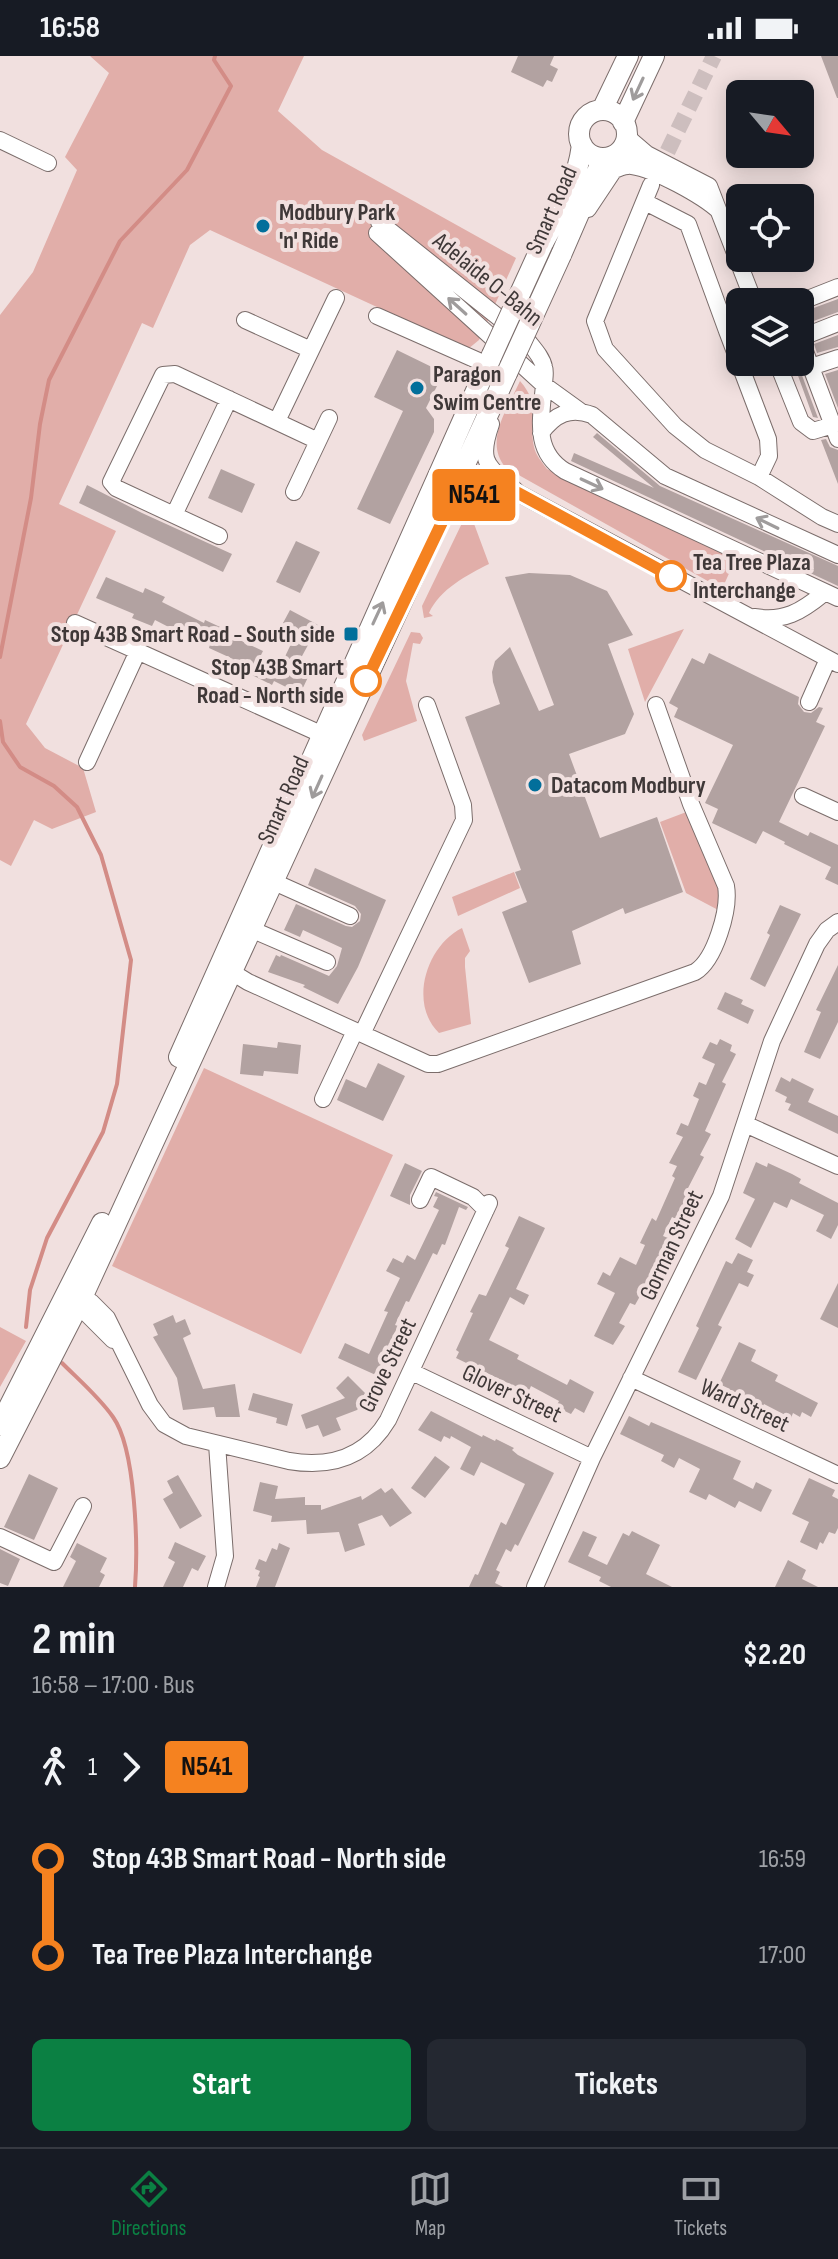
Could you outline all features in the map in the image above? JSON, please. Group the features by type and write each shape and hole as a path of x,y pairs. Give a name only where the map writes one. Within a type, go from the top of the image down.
{"main road":[{"path":"602,110 628,56"},
{"name":"Smart Road","path":"2,1440 73,1298 227,969 330,738 472,402 561,255 617,142 654,56"},
{"path":"602,110 613,113 617,142 591,155 582,145 579,132 590,114 602,110"},
{"name":"Smart Road","path":"227,969 253,930 330,738 420,564 463,468 496,365 543,243 572,191 582,145"}],"street":[{"path":"0,140 48,163"},
{"path":"617,142 630,156 707,195 720,212 749,288"},
{"path":"561,255 614,170 625,166 641,168 690,191 720,212"},
{"path":"651,185 595,321 605,349 671,422 705,450 759,477 838,524"},
{"path":"645,202 688,224 726,311"},
{"name":"Adelaide O-Bahn","path":"377,226 527,340 545,368 541,433"},
{"path":"814,296 838,287"},
{"path":"277,421 336,298"},
{"path":"377,316 496,365 485,441 485,459 494,482"},
{"path":"245,320 311,350"},
{"path":"814,332 838,323"},
{"path":"814,366 838,358"},
{"path":"219,536 113,486 111,482 163,375 175,374 318,441"},
{"path":"783,376 801,422 813,431 836,432 814,375"},
{"path":"749,376 768,439 769,456 759,477"},
{"path":"544,385 580,411 592,415 665,476 838,555"},
{"path":"174,515 229,399"},
{"path":"472,402 456,457 472,477 494,482 518,493 833,662 809,702"},
{"path":"580,411 563,413 550,421 541,433 543,448 552,462 565,471 831,595"},
{"path":"294,492 329,418"},
{"path":"438,483 450,469 463,468"},
{"path":"420,564 444,518 456,504 494,482"},
{"path":"744,616 789,618 831,595"},
{"path":"75,623 330,738"},
{"path":"87,762 138,651"},
{"path":"323,1099 464,820 463,805 427,705"},
{"path":"227,969 358,1033 428,1064 438,1064 686,976 705,966 726,910 726,886 691,804 656,705"},
{"path":"803,796 838,812"},
{"path":"274,882 350,916"},
{"name":"Gorman Street","path":"536,1587 592,1458 721,1196 772,1041 817,944 827,930 838,922"},
{"path":"253,930 327,962"},
{"path":"745,1124 838,1166"},
{"name":"Grove Street","path":"73,1298 91,1302 107,1318 150,1405 164,1424 186,1436 306,1464 344,1459 365,1447 384,1427 488,1206 431,1177 420,1200"},
{"name":"Glover Street","path":"412,1372 592,1458"},
{"name":"Ward Street","path":"631,1378 838,1475"},
{"path":"216,1587 225,1556 217,1444"},
{"path":"0,1537 54,1562 83,1506"}],"shaded area":[{"path":"90,56 304,56 278,111 322,150 516,258 479,340 468,349 210,230 190,245 153,328 142,323 59,504 116,531 26,724 45,748 83,768 96,812 52,829 34,820 11,866 0,860 0,315 33,272 77,170 65,157 109,73"},
{"path":"520,381 533,406 535,450 547,469 736,558 722,589 506,468 500,458 497,436"},
{"path":"464,519 473,521 489,564 447,590 429,613 433,616 424,618 422,606"},
{"path":"684,629 645,702 628,649"},
{"path":"411,632 420,633 423,638 420,644 413,643 406,681 417,721 364,741 362,735"},
{"path":"689,811 721,886 722,912 686,893 660,822"},
{"path":"514,872 520,888 458,916 452,897"},
{"path":"462,928 470,951 465,958 465,967 471,1024 439,1033 430,1021 425,1006 423,991 426,976 439,947"},
{"path":"204,1068 393,1155 301,1354 112,1266"},
{"path":"0,1327 26,1341 0,1387"}],"building":[{"path":"518,56 554,56 550,65 558,69 552,82 547,80 543,87 511,72"},
{"path":"821,56 838,56 838,98 837,98"},
{"path":"838,299 838,312 814,321 814,308"},
{"path":"838,335 838,347 817,353 814,344"},
{"path":"397,350 438,370 441,378 426,408 434,419 434,432 390,524 357,509 403,411 374,397"},
{"path":"838,370 838,408 825,374"},
{"path":"798,376 802,376 818,418 813,417"},
{"path":"597,433 660,486 838,566 838,586 571,461 574,453 654,488 593,437"},
{"path":"826,439 830,447 838,450 838,484 821,440"},
{"path":"221,469 255,484 242,513 208,498"},
{"path":"87,485 232,554 223,572 79,503"},
{"path":"296,541 320,552 300,593 276,582"},
{"name":"Datacom Modbury","path":"529,573 570,575 607,591 633,635 608,644 634,714 625,734 569,754 600,838 657,817 683,892 625,914 623,908 572,931 581,964 529,983 502,912 527,902 515,872 521,870 465,717 500,704 492,672 495,661 510,647 539,711 554,705 505,577"},
{"path":"106,577 143,593 145,588 165,597 162,602 204,623 205,620 231,632 229,635 263,651 261,655 281,665 291,644 276,636 290,610 322,627 316,638 313,636 296,667 310,673 300,694 274,681 272,685 250,674 252,671 209,648 210,644 190,638 155,620 152,626 132,618 134,614 96,598"},
{"path":"709,653 799,697 798,704 804,712 811,713 819,707 823,708 816,722 825,726 779,822 808,836 810,832 838,845 838,885 825,879 831,867 763,831 756,844 712,823 718,809 705,803 733,745 674,717 678,708 669,703 692,658 704,664"},
{"path":"315,868 386,900 358,967 338,1004 303,987 305,985 268,972 276,955 329,976 337,966 342,948 303,930 300,937 284,930 296,904 346,926 352,927 360,921 361,914 355,906 308,885"},
{"path":"780,905 801,914 765,987 750,979"},
{"path":"838,965 838,1022 820,1059 804,1052 821,1012 816,1010"},
{"path":"725,992 743,1000 741,1004 754,1010 748,1024 717,1009"},
{"path":"720,1039 732,1045 730,1051 736,1054 722,1082 726,1084 705,1131 711,1134 700,1155 704,1157 676,1219 672,1217 663,1236 668,1238 644,1289 635,1305 630,1303 619,1323 625,1326 613,1345 594,1336 615,1293 597,1284 603,1272 610,1276 620,1257 636,1265 645,1245 640,1243 652,1218 656,1221 675,1178 672,1176 677,1166 669,1163 683,1137 676,1134 681,1123 688,1126 699,1099 693,1096 699,1082 706,1085 715,1064 702,1058 710,1042 717,1045"},
{"path":"278,1042 301,1045 298,1074 264,1071 263,1076 240,1074 243,1044 277,1048"},
{"path":"378,1063 405,1076 383,1121 337,1100 346,1079 366,1088"},
{"path":"781,1077 790,1082 792,1078 814,1089 808,1102 838,1116 838,1134 788,1110 791,1104 785,1102 787,1097 775,1091"},
{"path":"756,1162 767,1167 768,1163 792,1174 801,1179 799,1183 838,1203 838,1225 831,1239 816,1231 824,1215 791,1199 787,1208 774,1202 751,1248 735,1239 755,1199 743,1193"},
{"path":"405,1163 422,1171 410,1195 410,1205 390,1196"},
{"path":"436,1192 468,1207 466,1210 459,1207 445,1245 442,1244 437,1255 433,1253 409,1302 406,1301 395,1325 398,1326 396,1335 378,1376 338,1358 345,1343 369,1354 400,1278 386,1271 393,1258 403,1263 407,1255 415,1260 439,1210 433,1207 438,1197 434,1196"},
{"path":"519,1216 545,1228 516,1289 529,1295 524,1305 510,1297 489,1340 519,1355 517,1359 567,1385 570,1379 594,1392 584,1413 575,1408 571,1414 556,1407 559,1401 531,1386 528,1393 456,1358 459,1352 456,1350 473,1313 470,1312 479,1294 486,1296 509,1248 505,1246"},
{"path":"738,1253 753,1260 747,1272 754,1275 748,1287 739,1283 696,1380 678,1372 726,1261 732,1264"},
{"path":"838,1283 838,1328 820,1319"},
{"path":"173,1315 176,1323 185,1319 191,1334 183,1338 203,1389 235,1384 240,1417 216,1417 214,1407 183,1410 177,1378 153,1337 158,1335 153,1324"},
{"path":"739,1342 756,1350 751,1361 778,1375 775,1381 818,1403 811,1417 802,1412 800,1417 793,1413 791,1418 764,1404 762,1408 719,1384"},
{"path":"348,1376 369,1397 357,1410 336,1418 341,1430 323,1437 318,1425 306,1429 301,1415 345,1398 336,1388"},
{"path":"253,1393 293,1404 287,1426 276,1423 277,1418 248,1410"},
{"path":"431,1411 482,1437 496,1439 514,1448 512,1450 518,1455 554,1473 518,1546 515,1544 511,1552 506,1549 496,1570 500,1572 495,1583 503,1587 469,1587 475,1574 478,1575 501,1522 506,1525 525,1484 481,1462 474,1476 460,1469 471,1447 451,1436 450,1439 444,1436 441,1442 418,1430"},
{"path":"629,1416 649,1426 651,1422 741,1461 733,1479 753,1489 756,1482 772,1490 761,1512 739,1501 735,1508 709,1494 706,1500 689,1492 700,1469 679,1458 674,1468 661,1461 664,1455 620,1434"},
{"path":"435,1456 450,1467 425,1498 411,1488"},
{"path":"29,1474 58,1488 34,1540 4,1527"},
{"path":"178,1475 202,1516 180,1529 163,1499 173,1493 167,1481"},
{"path":"809,1478 835,1490 832,1496 838,1499 838,1528 835,1534 829,1532 817,1550 800,1542 809,1522 792,1514"},
{"path":"260,1482 278,1486 275,1499 305,1497 305,1505 321,1505 321,1510 361,1496 362,1500 381,1488 385,1493 392,1488 412,1513 390,1527 382,1515 358,1524 365,1545 345,1552 339,1532 307,1534 306,1520 271,1522 272,1516 253,1511"},
{"path":"583,1531 597,1537 588,1556 607,1565 623,1533 629,1536 632,1531 660,1545 646,1574 672,1587 611,1587 599,1581 601,1577 568,1562"},
{"path":"175,1542 206,1556 198,1571 192,1568 183,1587 163,1587 175,1562 168,1558"},
{"path":"77,1543 107,1558 100,1572 105,1575 99,1587 63,1587 76,1561 70,1557"},
{"path":"279,1543 290,1548 275,1587 256,1587 260,1571 255,1569 259,1559 266,1562 272,1548 277,1550"},
{"path":"0,1549 20,1559 8,1586 0,1583"},
{"path":"788,1560 806,1570 802,1579 818,1587 775,1587"}],"waterway":[{"path":"0,657 31,498 49,380 120,241 187,170 231,86 214,60 215,56"},
{"path":"0,721 3,742 20,767 54,786 77,807 101,855 131,960 117,1084 103,1132 47,1238 30,1290 26,1327"},
{"path":"62,1363 102,1403 121,1432 134,1499 135,1587"}],"tunnel":[{"path":"657,173 714,56"}],"bus line":[{"name":"N541","path":"366,681 444,518 456,504 472,495 494,490 518,493 671,576"}],"place":[{"name":"Modbury Park 'n' Ride","path":"263,226"},
{"name":"Paragon Swim Centre","path":"417,388"},
{"name":"Tea Tree Plaza Interchange","path":"671,576"},
{"name":"Stop 43B Smart Road - South side","path":"351,634"},
{"name":"Stop 43B Smart Road - North side","path":"366,681"},
{"name":"Datacom Modbury","path":"535,785"}]}
